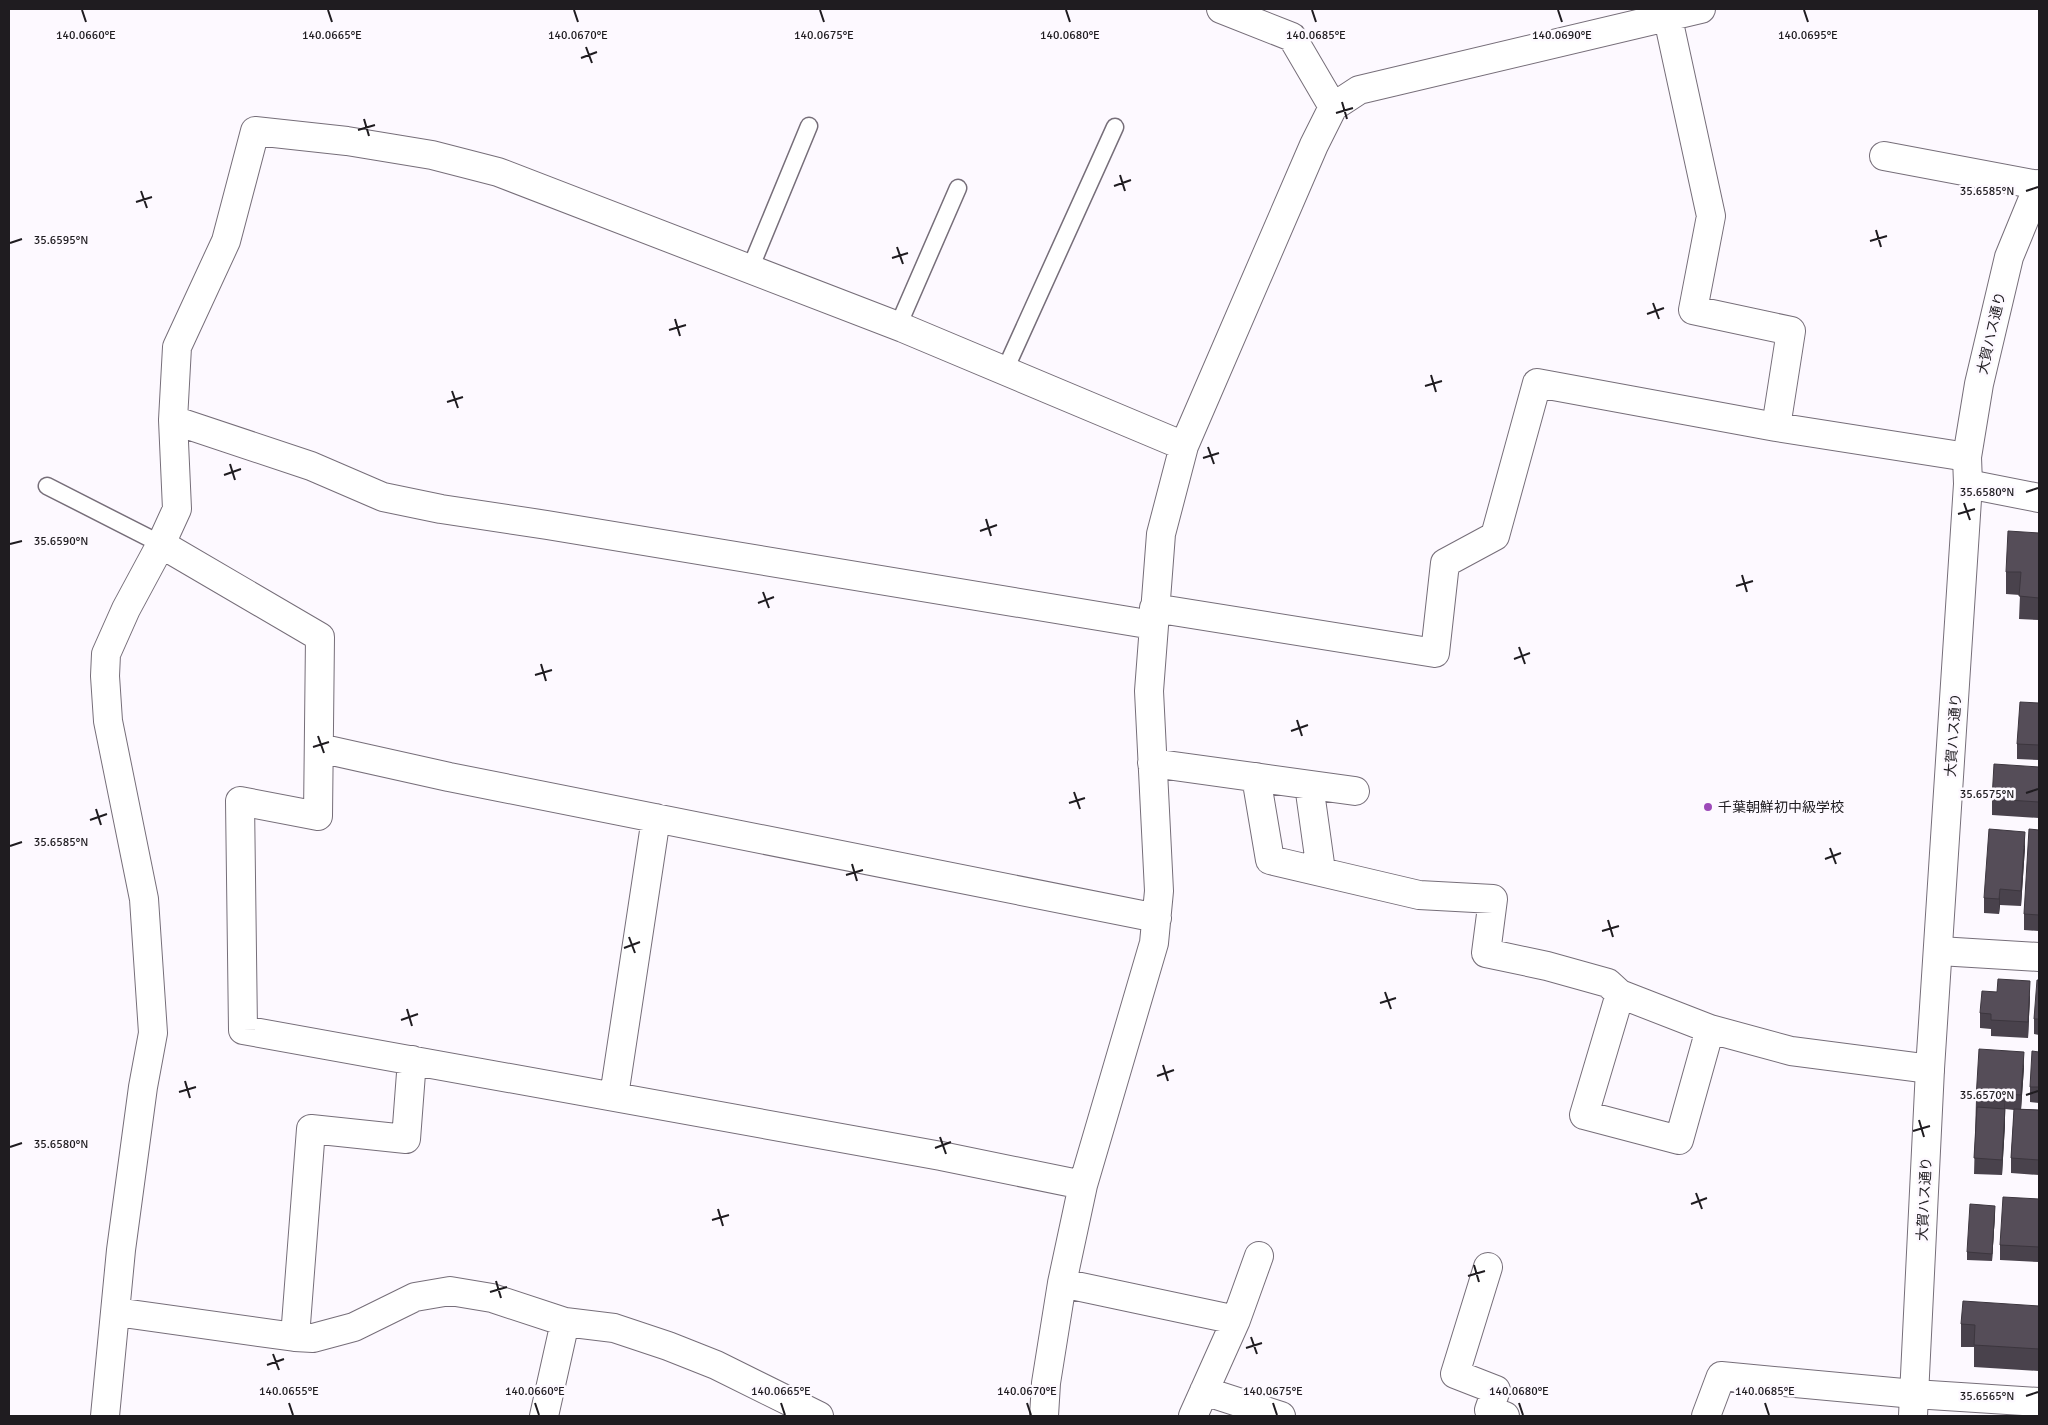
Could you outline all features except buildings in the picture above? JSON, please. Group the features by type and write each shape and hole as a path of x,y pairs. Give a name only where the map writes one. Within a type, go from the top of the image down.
{"street":[{"path":"1221,9 1292,37 1333,107"},
{"path":"1044,1416 1046,1383 1062,1283 1083,1185 1154,943 1159,891 1149,692 1161,534 1184,446 1314,146 1333,107 1359,90 1666,13 1701,9"},
{"path":"1666,13 1710,216 1693,310 1791,331 1776,427"},
{"path":"105,1416 121,1250 152,1033 144,899 108,720 105,676 106,654 126,609 177,510 173,420 177,347 226,241 255,131 347,141 432,155 498,172 898,326 1184,446"},
{"path":"1884,156 2039,185"},
{"name":"大賀ハス通り","path":"1914,1405 1930,1069 1968,484 1967,457 1979,384 2009,257 2039,185"},
{"path":"173,420 311,466 383,497 441,509 1154,617 1435,653 1445,563 1495,536 1537,383 1776,427 1967,457"},
{"path":"1968,484 2039,498"},
{"path":"161,544 320,636 318,816 240,801 243,1030 941,1156 1083,1185"},
{"path":"319,748 449,777 1157,918"},
{"path":"1152,763 1355,791"},
{"path":"1256,776 1270,860 1420,895 1493,899 1486,953 1547,966 1608,983 1620,994 1710,1029 1791,1051 1930,1069"},
{"path":"1308,785 1321,871"},
{"path":"614,1096 656,818"},
{"path":"1939,951 2039,957"},
{"path":"1620,994 1584,1116 1679,1140 1710,1029"},
{"path":"295,1337 311,1129 406,1140 412,1060"},
{"path":"1193,1416 1236,1320 1258,1256"},
{"path":"1488,1267 1455,1374 1496,1390 1489,1410 1505,1416"},
{"path":"1062,1283 1236,1320"},
{"path":"116,1312 313,1338 354,1327 416,1297 450,1291 492,1298 565,1322 614,1328 668,1346 716,1365 819,1416"},
{"path":"544,1416 565,1322"},
{"path":"1706,1416 1721,1376 1914,1405 2039,1402"},
{"path":"1204,1391 1282,1416"}],"lane":[{"path":"750,269 809,126"},
{"path":"1005,370 1115,127"},
{"path":"898,326 958,188"},
{"path":"47,486 161,544"}],"place":[{"name":"千葉朝鮮初中級学校","path":"1708,807"}]}
